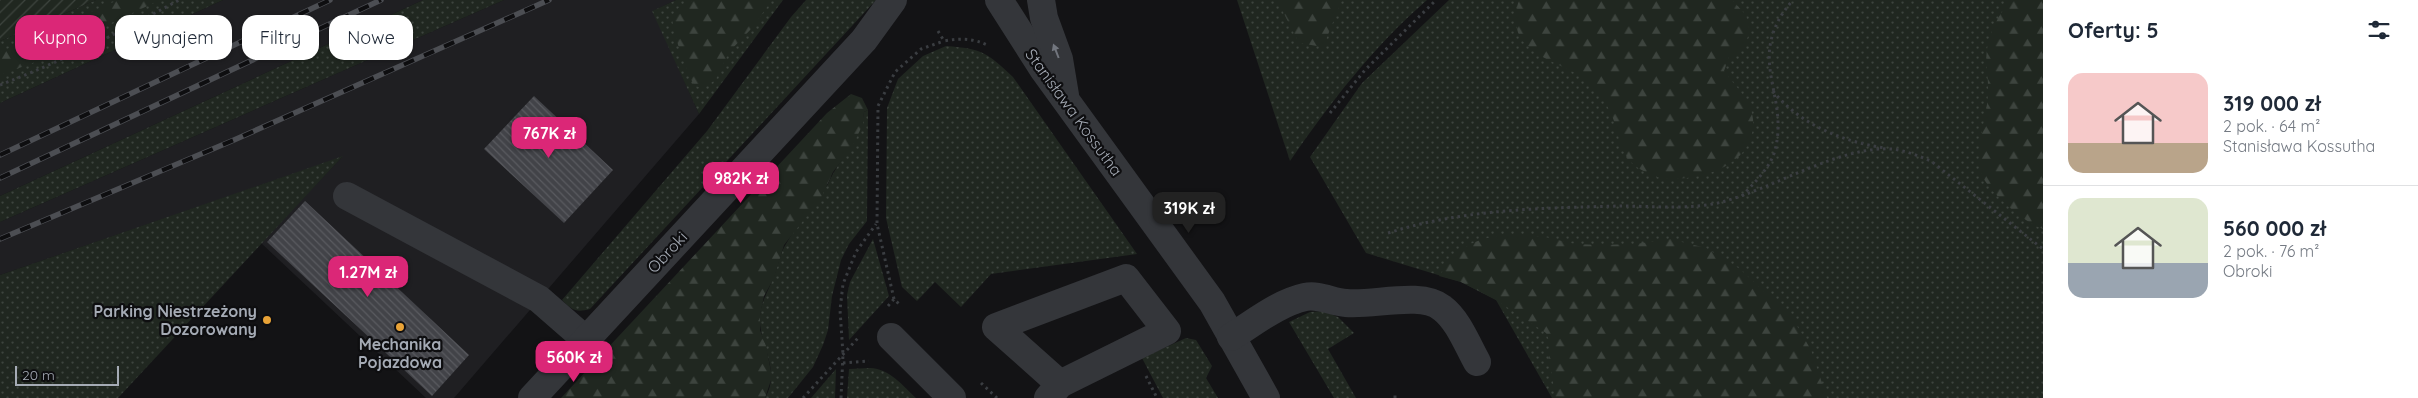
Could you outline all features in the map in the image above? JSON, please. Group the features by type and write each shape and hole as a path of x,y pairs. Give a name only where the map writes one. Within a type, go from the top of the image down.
{"street":[{"name":"Obroki","path":"532,398 864,40 893,0"},
{"name":"Obroki","path":"864,40 915,0"},
{"name":"Stanisława Kossutha","path":"998,0 1065,99 1212,302 1266,398"},
{"path":"1041,0 1044,18 1059,59 1065,99"},
{"path":"347,196 539,299 586,340"},
{"path":"1126,278 1167,331 1054,391 996,327 1126,278"},
{"path":"1231,337 1269,313 1305,297 1316,296 1342,303 1363,305 1420,298 1441,307 1452,317 1477,362"},
{"path":"891,337 952,398"}],"path":[{"path":"0,85 123,31 179,0"},
{"path":"1330,113 1365,70 1436,0"},
{"path":"1742,196 1760,176 1775,151 1778,130 1772,89 1769,46 1783,10 1792,0"},
{"path":"938,31 944,41"},
{"path":"894,299 877,224 878,106 895,72 921,49 944,41 961,38 978,40 996,49"},
{"path":"1772,89 1783,103 1794,112 1835,136 1856,144 1911,153 1931,161 2043,248"},
{"path":"1388,233 1412,225 1443,219 1525,208 1707,204 1742,196 1848,154 1890,149"},
{"path":"841,398 843,354 840,310 842,284 856,252 877,224"},
{"path":"1395,392 1395,398"}],"shaded area":[{"path":"223,0 423,0 391,15 329,15 329,44 319,48 319,15 242,15 242,60 294,60 0,196 0,103 93,60 105,60 105,55 115,50 115,60 232,60 232,15 191,15"},
{"path":"504,0 676,0 653,11 699,114 454,398 426,398 261,243 342,157 0,275 0,222 368,60 413,60 413,40"}],"green space":[{"path":"0,0 96,0 61,15 15,15 15,35 0,41"},
{"path":"96,0 223,0 191,15 115,15 115,50 105,55 105,15 61,15"},
{"path":"118,0 160,0 128,15 115,15 115,21 105,26 105,15 84,15"},
{"path":"423,0 504,0 413,40 413,15 391,15"},
{"path":"676,0 783,0 699,114 652,11"},
{"path":"695,0 772,0 752,28 729,52 716,79 701,88 694,85 688,71 676,39 673,20 673,15 677,9"},
{"path":"806,0 876,0 590,309 574,310 562,300 707,131 791,17"},
{"path":"1237,0 1427,0 1370,56 1290,161"},
{"path":"1277,0 1342,0 1323,47 1299,43"},
{"path":"1449,0 2043,0 2043,398 1552,398 1496,300 1461,282 1366,253 1310,157 1362,83"},
{"path":"1519,0 1732,0 1746,15 1750,32 1743,48 1729,57 1724,71 1742,94 1752,112 1752,132 1748,144 1742,153 1723,168 1699,176 1664,179 1637,167 1630,161 1622,148 1610,111 1592,86 1575,73 1535,52 1520,37 1516,18"},
{"path":"2011,0 2043,0 2043,229 2017,214 1991,189 1981,173 1979,164 1980,144 1988,94 1986,56 1988,44 1997,20"},
{"path":"15,35 15,60 93,60 0,103 0,41"},
{"path":"329,44 329,60 368,60 0,222 0,196 294,60 319,60 319,48"},
{"path":"15,45 15,60 40,60 0,75 0,52"},
{"path":"946,46 983,53 1013,77 1137,254 991,274 961,307 935,282 917,301 902,287 886,218 887,108 898,79 923,56"},
{"path":"851,94 862,98 868,110 864,112 863,124 852,147 833,172 821,198 784,245 774,278 764,296 760,315 760,330 766,346 772,377 765,398 561,398 827,113"},
{"path":"868,110 867,221 849,244 841,260 832,296 828,330 823,345 813,367 788,398 765,398 770,388 771,377 760,326 760,316 764,300 784,248 828,184 859,132 864,112"},
{"path":"343,156 118,398 0,398 0,275"},
{"path":"1514,234 1545,237 1575,244 1600,245 1635,244 1670,239 1706,248 1740,269 1793,319 1811,350 1827,398 1555,398 1552,374 1548,361 1551,345 1546,333 1496,300 1461,282 1439,276 1455,256 1470,244 1489,238"},
{"path":"873,239 889,296 849,340 847,295 850,282"},
{"path":"1323,311 1338,317 1354,333 1328,349 1356,398 1334,398 1289,322 1310,312"},
{"path":"1186,338 1196,340 1212,366 1206,378 1218,398 1163,398 1142,358"},
{"path":"870,368 884,371 901,383 916,398 847,398 849,369"},
{"path":"836,369 835,398 811,398"}],"building":[{"path":"534,96 613,170 564,223 484,149"},
{"path":"305,201 469,355 432,396 267,242"}],"railway":[{"path":"0,155 330,0"},
{"path":"0,178 381,0"},
{"path":"0,239 234,140 549,0"}],"place":[{"name":"Parking Niestrzeżony Dozorowany","path":"267,320"},
{"name":"Mechanika Pojazdowa","path":"400,327"}]}
